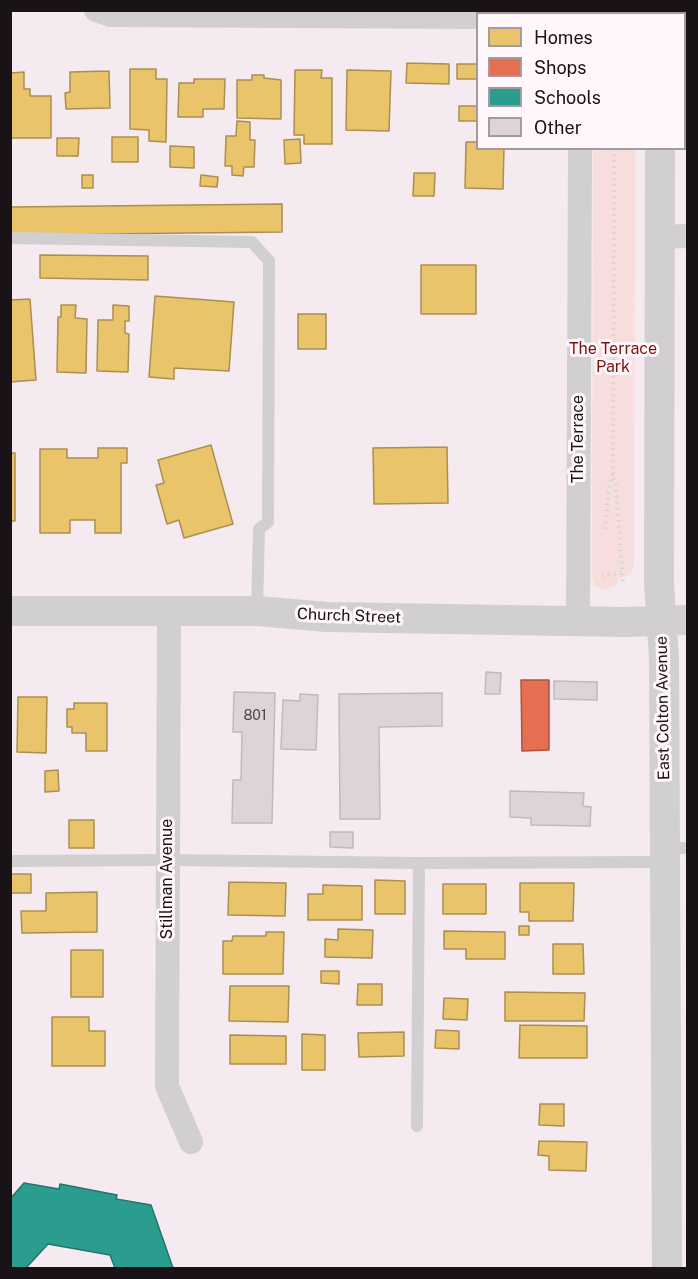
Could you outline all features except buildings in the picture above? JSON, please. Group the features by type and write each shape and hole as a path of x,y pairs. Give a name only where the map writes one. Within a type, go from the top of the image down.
{"street":[{"path":"96,10 111,15 476,17"},
{"name":"The Terrace","path":"579,621 580,150"},
{"name":"East Colton Avenue","path":"660,150 674,236 659,584 675,621 664,658 672,853 667,1269"},
{"name":"Church Street","path":"10,612 257,611 327,617 675,621"},
{"name":"Stillman Avenue","path":"169,612 167,1086 191,1142"}],"lane":[{"path":"10,238 252,242 269,261 268,522 259,529 257,611"},
{"path":"10,861 419,863 672,853"},
{"path":"417,1126 419,863"}],"path":[{"path":"614,150 613,474 623,582"},
{"path":"604,535 609,488 613,474"},
{"path":"599,581 602,567"},
{"path":"608,576 622,573"}],"green space":[{"name":"The Terrace Park","path":"593,150 635,150 634,567 630,575 618,579 617,585 603,590 594,585 592,577"}]}
